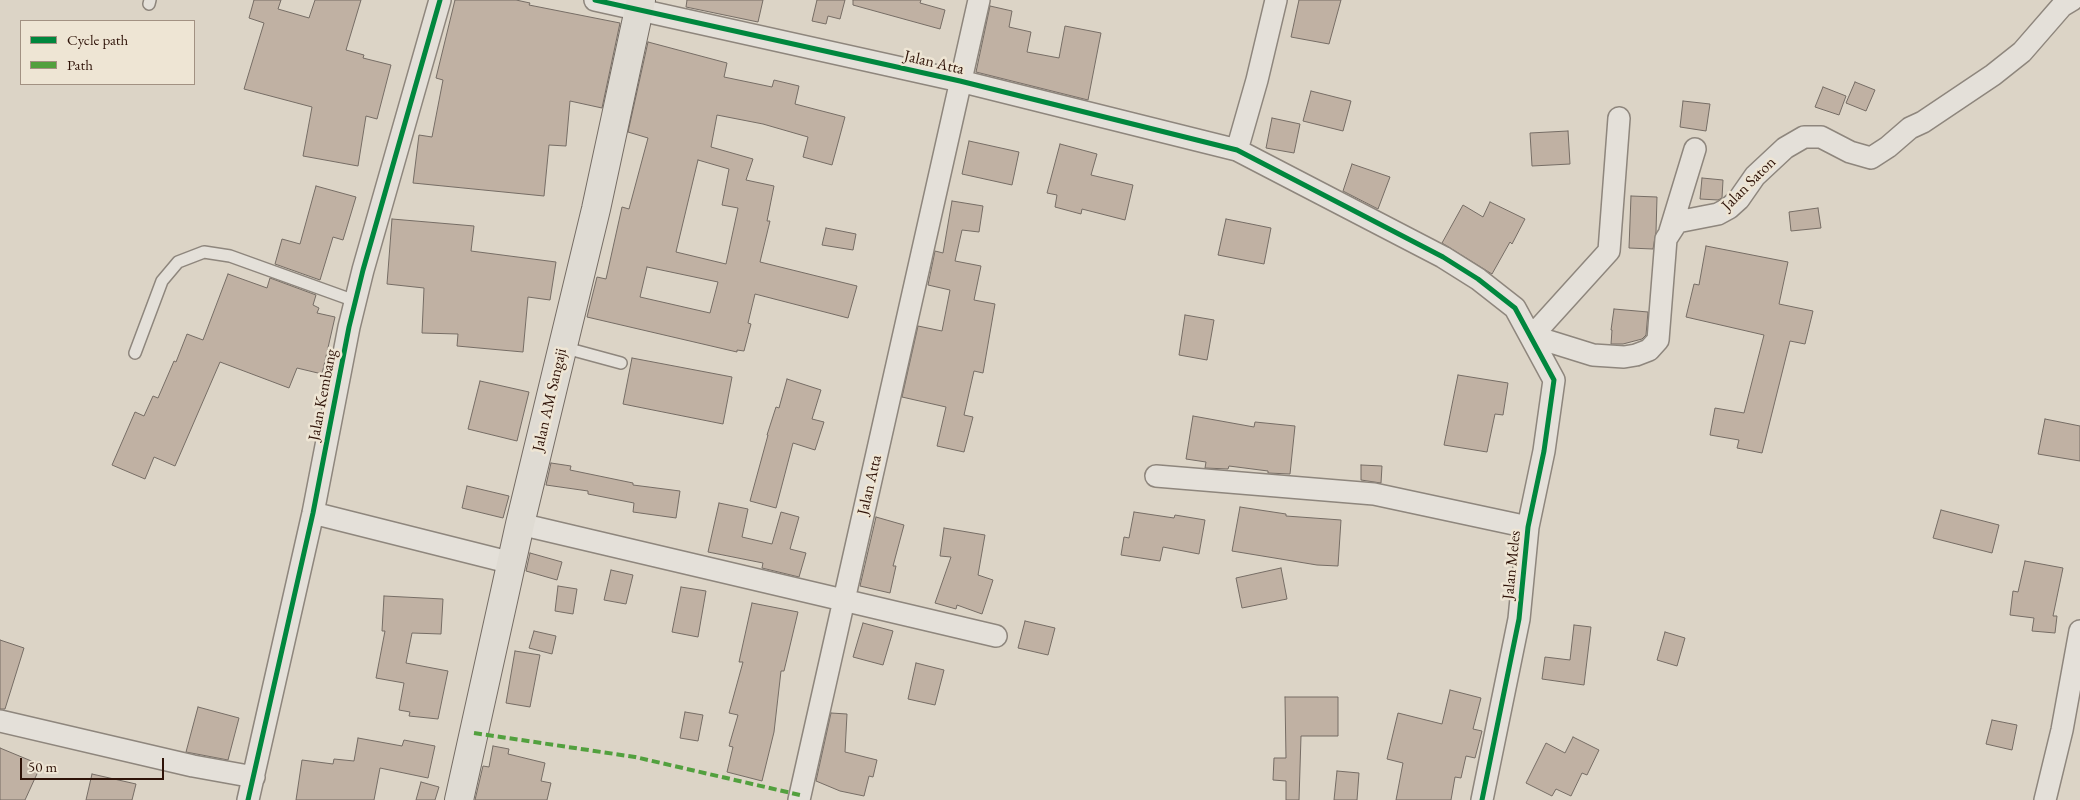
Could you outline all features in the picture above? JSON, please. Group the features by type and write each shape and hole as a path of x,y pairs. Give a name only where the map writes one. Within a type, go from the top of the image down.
{"highway":[{"name":"Jalan AM Sangaji","path":"459,800 520,524 596,208 635,5"}],"street":[{"name":"Jalan Kembang","path":"248,800 313,513 355,301 440,0"},
{"name":"Jalan Atta","path":"595,0 635,5 960,81 1237,150 1443,257 1478,279 1515,308 1532,336"},
{"name":"Jalan Atta","path":"799,800 979,0"},
{"path":"1237,150 1257,80 1276,0"},
{"name":"Jalan Saton","path":"1670,231 1677,222 1718,214 1730,208 1739,199 1755,176 1785,148 1804,137 1821,138 1850,152 1871,158 1888,147 1910,128 1923,122 1993,75 2022,52 2062,6 2074,0 2080,1"},
{"path":"1619,118 1609,251 1532,336 1593,355 1624,357 1649,350 1658,340 1663,253 1695,149"},
{"name":"Jalan Meles","path":"1482,800 1519,619 1528,528 1544,451 1554,380 1532,336"},
{"path":"1156,476 1374,494 1528,528"},
{"path":"313,513 512,563"},
{"path":"520,524 996,636"},
{"path":"2045,800 2062,730 2080,631"},
{"path":"0,721 194,766 254,777"}],"lane":[{"path":"135,353 162,281 178,262 204,252 230,256 355,301"},
{"path":"562,347 621,363"}],"building":[{"path":"254,0 281,0 278,9 309,18 315,0 361,0 346,50 364,55 363,58 391,65 377,119 366,116 358,166 303,156 312,107 244,89 264,23 249,18"},
{"path":"455,0 516,0 530,3 529,5 620,23 602,108 570,101 566,146 549,145 544,196 413,183 419,135 432,137 443,80 436,78"},
{"path":"687,0 763,0 758,22 686,7"},
{"path":"817,0 845,0 840,19 828,16 826,24 812,21"},
{"path":"853,0 921,0 920,3 945,10 940,29 853,5"},
{"path":"1299,0 1341,0 1329,44 1291,37"},
{"path":"990,6 1012,11 1009,27 1031,32 1027,52 1059,58 1065,26 1101,33 1088,100 976,72"},
{"path":"648,42 727,63 724,77 772,87 774,80 799,86 795,104 845,117 832,165 803,157 808,137 763,124 717,115 711,147 753,159 746,180 774,186 767,221 770,221 760,262 857,286 848,318 755,294 748,323 751,324 744,351 737,350 737,352 587,317 597,277 606,279 622,207 629,209 648,138 628,132","holes":["698,160 729,169 722,205 738,208 726,264 676,252","647,267 718,282 710,313 640,297"]},
{"path":"1855,82 1875,90 1866,111 1846,103"},
{"path":"1823,87 1846,96 1839,115 1815,107"},
{"path":"1311,91 1351,101 1343,131 1303,121"},
{"path":"1683,101 1710,104 1706,131 1680,127"},
{"path":"1272,118 1300,124 1294,153 1266,148"},
{"path":"1568,131 1570,164 1532,166 1530,133"},
{"path":"969,141 1019,152 1012,185 962,174"},
{"path":"1060,144 1097,154 1091,175 1133,185 1125,220 1082,209 1081,214 1055,207 1057,195 1047,193"},
{"path":"1352,164 1390,177 1378,209 1343,191"},
{"path":"1702,178 1723,180 1722,198 1718,200 1700,199"},
{"path":"316,186 356,197 343,240 333,237 320,280 275,264 282,239 300,244"},
{"path":"1631,196 1657,197 1656,232 1653,249 1629,248"},
{"path":"952,201 983,206 979,232 962,230 955,261 981,266 974,300 995,304 983,373 974,371 964,415 973,417 964,452 937,446 946,407 902,397 918,326 942,331 950,290 928,285 935,251 943,253"},
{"path":"1490,202 1525,219 1512,244 1510,242 1492,274 1442,243 1463,205 1483,217"},
{"path":"1818,208 1821,228 1791,231 1789,212"},
{"path":"392,219 474,226 471,251 556,262 550,300 528,297 523,352 457,346 458,334 422,333 424,288 387,284"},
{"path":"1226,219 1271,228 1264,264 1218,255"},
{"path":"826,228 856,234 853,250 822,245"},
{"path":"1706,246 1788,262 1779,304 1813,311 1805,344 1790,341 1762,453 1737,448 1739,440 1710,435 1715,408 1744,413 1764,335 1686,317 1694,284 1699,285"},
{"path":"228,274 267,288 270,278 316,295 313,305 319,308 317,313 335,317 322,374 297,368 289,388 220,362 175,466 154,457 145,479 112,465 135,412 144,416 153,396 158,398 174,361 176,362 187,334 203,340"},
{"path":"1614,309 1648,312 1646,335 1642,339 1623,344 1611,344"},
{"path":"1185,315 1214,320 1207,360 1179,355"},
{"path":"632,358 732,377 723,424 623,404"},
{"path":"1458,375 1508,383 1503,415 1495,414 1487,452 1444,445"},
{"path":"787,379 821,390 812,419 824,422 815,450 793,443 776,508 750,501 767,435 776,407 779,408"},
{"path":"480,381 529,392 517,441 468,429"},
{"path":"1193,416 1254,427 1255,422 1295,426 1290,474 1268,473 1268,471 1229,466 1228,469 1205,468 1206,462 1186,459"},
{"path":"2045,419 2080,426 2080,461 2038,454"},
{"path":"551,463 571,466 570,470 633,483 633,485 680,491 676,518 633,512 634,503 588,494 588,491 546,485"},
{"path":"1361,465 1382,466 1381,483 1361,480"},
{"path":"467,486 509,496 503,518 462,508"},
{"path":"719,503 748,509 742,537 772,544 781,512 799,517 790,549 806,553 799,577 762,568 763,563 708,552"},
{"path":"1240,507 1286,514 1286,516 1341,520 1338,566 1317,565 1232,551"},
{"path":"1941,510 1999,525 1992,553 1933,538"},
{"path":"1134,512 1174,518 1175,515 1205,520 1199,554 1163,547 1160,561 1121,555 1124,537 1129,538"},
{"path":"876,517 904,525 893,566 896,566 890,593 860,586"},
{"path":"944,528 985,535 978,575 993,580 982,614 957,605 956,609 935,603 951,557 940,556"},
{"path":"530,553 562,562 557,580 526,571"},
{"path":"2025,561 2063,568 2053,616 2057,616 2055,633 2032,631 2034,618 2010,615 2013,591 2018,592"},
{"path":"1281,568 1287,599 1242,608 1236,578"},
{"path":"611,570 633,575 626,604 604,600"},
{"path":"558,586 577,589 573,614 555,611"},
{"path":"681,587 706,591 698,637 672,632"},
{"path":"384,596 443,599 441,634 412,633 406,663 448,671 438,719 409,716 410,712 399,710 404,683 376,678 385,631 382,631"},
{"path":"752,603 798,612 784,671 781,671 774,732 762,781 727,772 733,747 729,746 738,715 729,713 743,662 739,662"},
{"path":"1025,621 1055,628 1048,655 1018,648"},
{"path":"863,623 893,631 883,665 853,657"},
{"path":"1574,625 1591,627 1584,685 1542,679 1545,657 1570,660"},
{"path":"534,631 556,636 552,654 529,648"},
{"path":"1665,632 1685,638 1677,666 1657,660"},
{"path":"0,640 24,648 5,709 0,709"},
{"path":"515,651 540,655 530,707 506,703"},
{"path":"916,663 944,670 935,705 908,699"},
{"path":"1450,690 1481,698 1473,729 1482,731 1475,758 1466,756 1461,778 1455,777 1451,800 1396,800 1403,763 1387,759 1398,713 1442,724"},
{"path":"1285,697 1338,697 1338,736 1301,736 1299,800 1286,800 1286,781 1273,780 1274,758 1286,758"},
{"path":"198,707 239,718 228,760 186,752"},
{"path":"685,712 703,715 698,741 680,738"},
{"path":"831,713 847,714 845,752 877,760 873,777 869,776 864,796 840,791 816,781"},
{"path":"1992,720 2017,725 2012,750 1986,744"},
{"path":"1573,737 1599,750 1587,775 1582,773 1571,796 1556,789 1552,796 1526,783 1546,743 1565,753"},
{"path":"358,738 402,746 404,740 435,746 428,778 380,768 374,800 296,800 302,760 333,764 334,759 354,761"},
{"path":"493,746 509,749 508,754 545,763 541,781 551,783 547,800 475,800 483,766 489,767"},
{"path":"0,748 41,765 25,800 0,800"},
{"path":"1337,771 1359,773 1357,800 1334,800"},
{"path":"92,774 136,784 132,800 86,800"},
{"path":"421,782 439,787 435,800 416,800"}],"marked path":[{"path":"474,733 635,757 800,795"}],"cycle path":[{"path":"248,800 313,513 349,327 363,270 440,0"},
{"path":"595,0 960,81 1237,150 1443,257 1478,279 1515,308 1554,380 1544,451 1528,527 1519,619 1482,800"}]}
